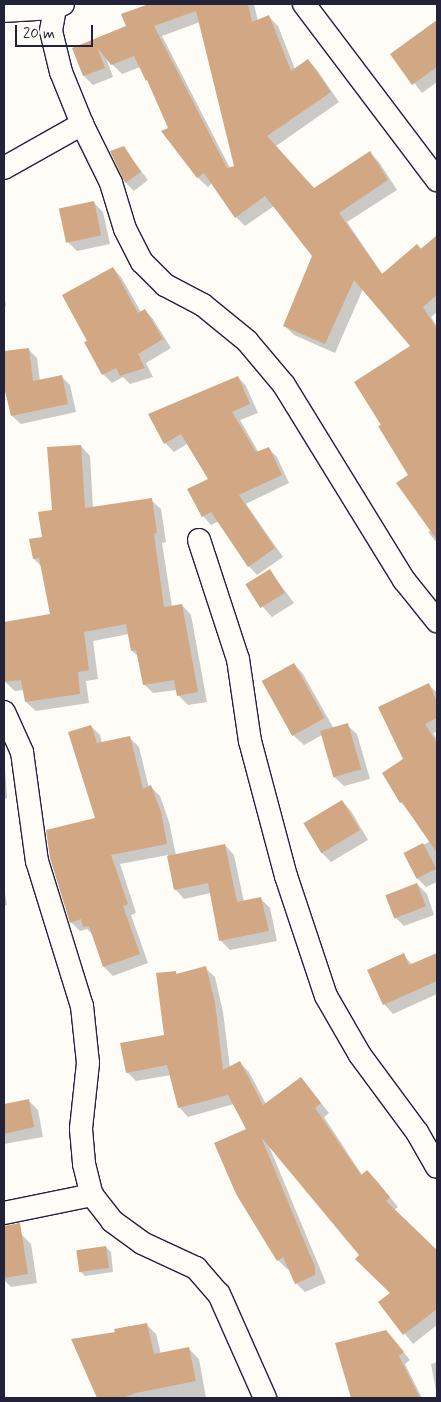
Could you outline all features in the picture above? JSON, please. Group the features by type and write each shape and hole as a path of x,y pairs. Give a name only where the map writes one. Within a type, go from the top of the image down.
{"street":[{"path":"304,4 437,180"},
{"path":"4,11 59,6 51,31 61,72 82,124 111,182 125,229 142,262 165,285 204,305 247,341 284,385 404,580 437,621"},
{"path":"4,168 82,124"},
{"path":"199,540 238,659 250,742 286,876 326,996 360,1055 417,1132 437,1168"},
{"path":"4,712 22,752 37,861 82,1006 88,1063 81,1129 84,1164 92,1195 112,1221 142,1243 196,1268 219,1294 265,1398"},
{"path":"4,1213 92,1195"}],"building":[{"path":"149,4 248,4 252,22 269,15 291,71 308,59 331,92 267,136 314,188 370,151 388,180 339,213 382,274 417,244 421,249 437,235 437,295 423,307 437,329 437,540 396,483 408,475 378,426 381,425 354,382 410,346 354,280 325,344 283,326 312,256 265,196 235,218 204,173 197,178 161,131 168,128 147,80 134,56 111,65 97,47 105,68 83,76 72,48 126,26 121,14","holes":["196,11 234,166 227,168 154,26"]},
{"path":"437,20 437,67 412,85 390,54"},
{"path":"124,146 141,172 125,183 110,151"},
{"path":"94,201 101,235 66,243 59,208"},
{"path":"113,267 138,313 145,309 163,339 138,354 145,368 120,376 116,368 102,375 84,342 87,341 62,295"},
{"path":"29,348 33,381 62,375 68,404 11,416 4,387 4,351"},
{"path":"238,376 250,404 232,412 256,452 269,447 282,475 239,495 275,548 248,567 211,512 202,517 187,489 208,479 181,434 164,444 148,414"},
{"path":"81,445 85,508 152,498 157,533 154,534 164,607 182,604 198,692 177,696 174,680 143,685 136,650 131,651 126,624 84,632 89,670 78,672 80,694 25,702 21,680 4,682 4,622 50,614 39,558 33,559 29,539 42,537 38,512 52,510 47,447"},
{"path":"270,569 285,593 260,608 245,584"},
{"path":"294,663 325,718 292,736 262,681"},
{"path":"429,683 437,702 437,718 425,724 437,743 437,853 402,802 400,803 382,773 403,759 378,707"},
{"path":"348,723 361,769 333,777 320,731"},
{"path":"91,725 97,743 130,736 143,789 151,785 161,812 167,844 111,855 128,904 123,906 140,954 103,967 89,926 83,927 81,919 70,923 50,858 46,830 95,818 68,732"},
{"path":"342,800 360,830 321,853 303,823"},
{"path":"423,843 436,869 417,879 403,853"},
{"path":"225,844 237,902 261,897 269,931 219,941 208,883 174,890 167,856"},
{"path":"417,883 426,906 394,919 385,895"},
{"path":"404,953 409,965 437,953 437,981 383,1005 367,970"},
{"path":"206,966 215,1003 223,1070 240,1061 263,1105 301,1077 321,1103 315,1108 361,1175 367,1170 390,1197 386,1201 437,1250 437,1309 403,1335 378,1302 390,1293 355,1259 359,1255 261,1137 315,1267 315,1275 295,1284 283,1257 277,1261 236,1194 214,1143 246,1129 228,1095 178,1108 167,1065 126,1073 120,1043 164,1035 156,973 176,971 176,974"},
{"path":"29,1099 34,1127 4,1134 4,1104"},
{"path":"20,1223 28,1274 4,1278 4,1226"},
{"path":"106,1246 109,1268 79,1272 76,1250"},
{"path":"147,1323 154,1354 189,1347 196,1381 136,1393 123,1398 97,1398 71,1339 115,1332 114,1329"},
{"path":"386,1330 404,1352 399,1356 420,1398 351,1398 335,1343"}]}
